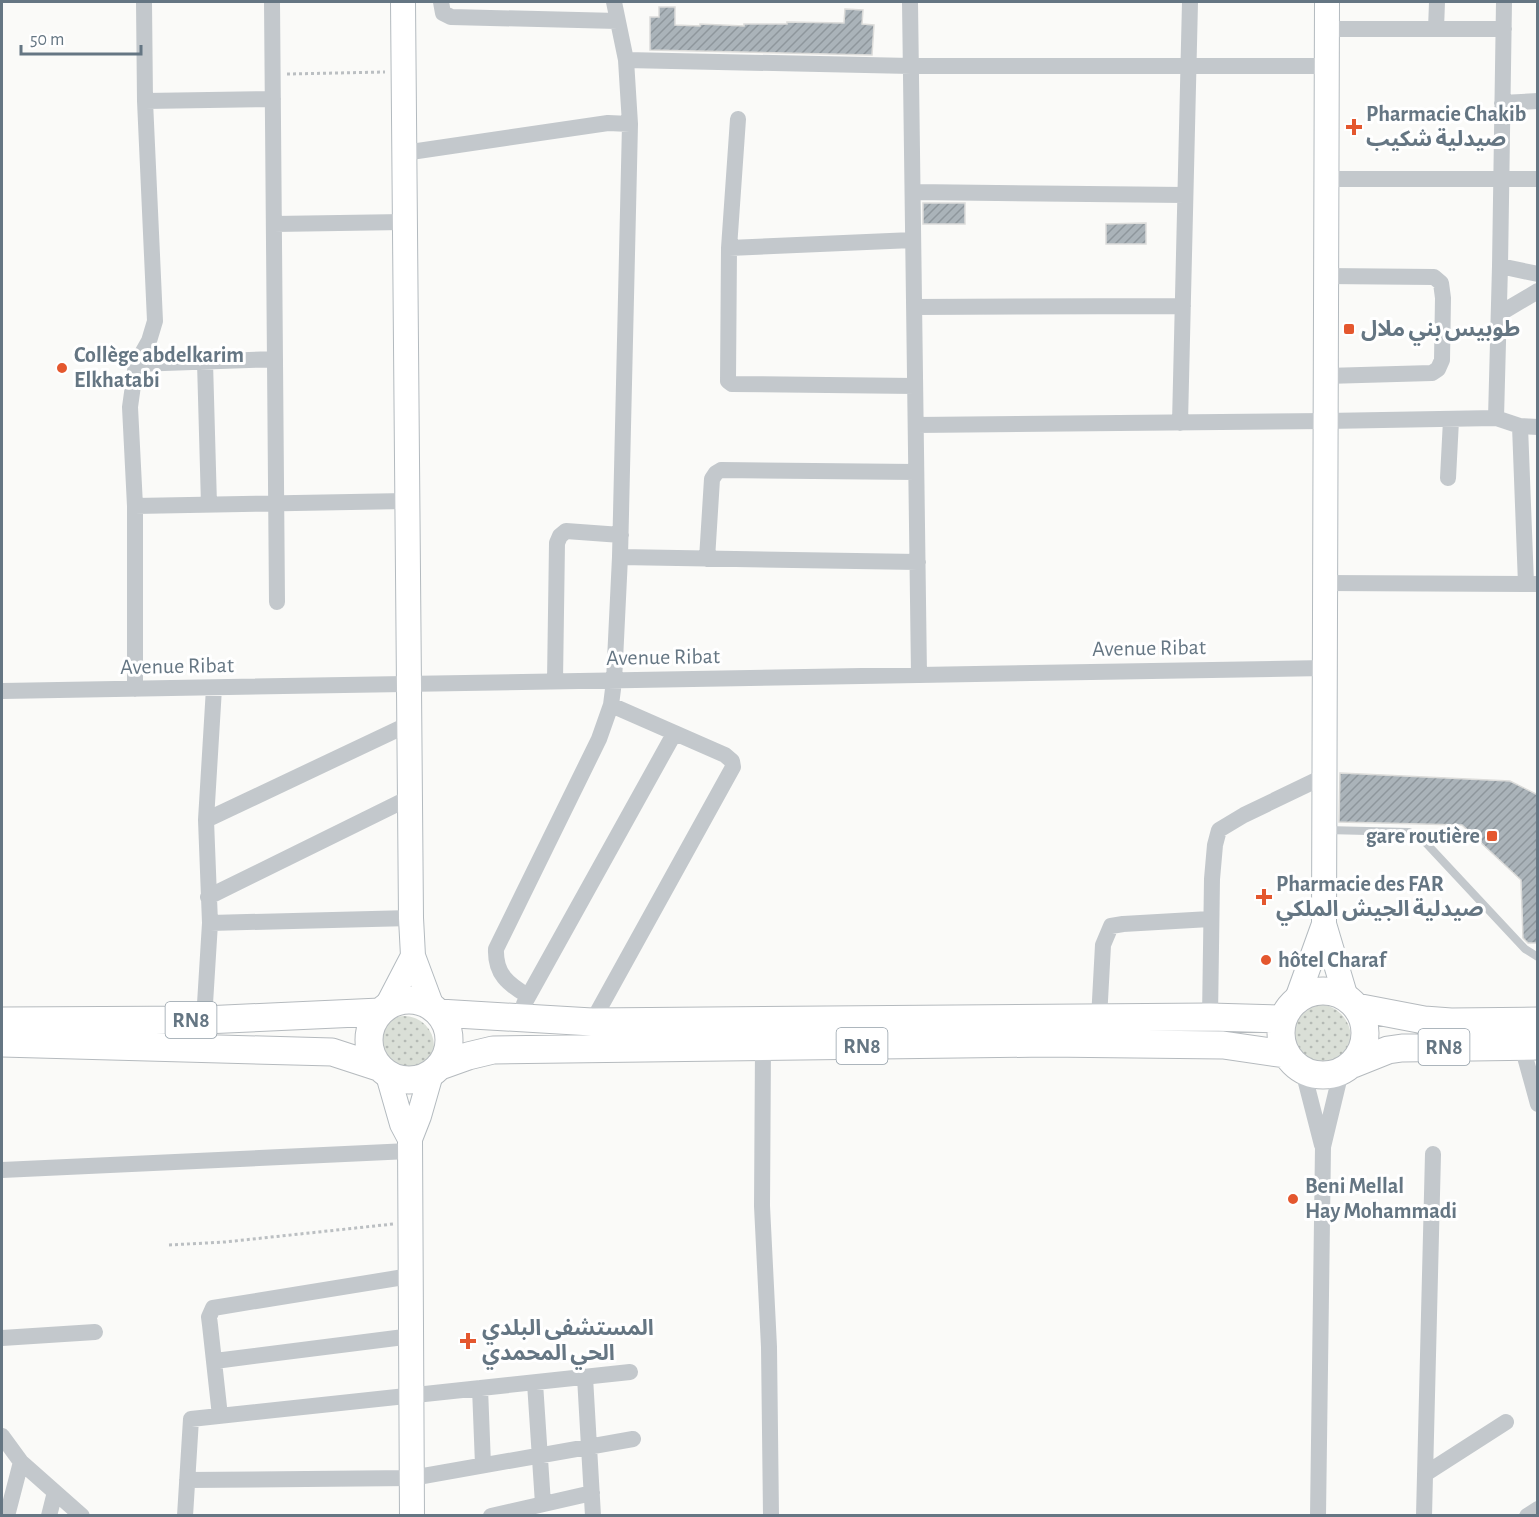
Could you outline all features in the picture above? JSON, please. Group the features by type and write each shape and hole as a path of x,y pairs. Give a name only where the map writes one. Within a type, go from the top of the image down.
{"main road":[{"name":"RN8","path":"2,1021 204,1020 384,1009 396,1002 415,1000 435,1010 522,1007 592,1022 1210,1017 1290,1009 1309,993 1321,990 1334,992 1352,1002 1442,1021 1538,1021"},
{"path":"1347,1068 1362,1051 1365,1036 1364,1020 1352,1002"},
{"path":"383,1071 372,1058 368,1039 370,1029 384,1009"},
{"path":"1290,1009 1280,1030 1281,1042 1294,1062"},
{"path":"435,1010 447,1028 449,1043 445,1059 436,1070"},
{"name":"RN8","path":"2,1043 332,1052 398,1079 409,1081 420,1079 468,1056 493,1050 1046,1042 1223,1045 1294,1062 1322,1076 1388,1050 1530,1046"}],"street":[{"path":"135,689 135,506 130,407 136,364 149,341 155,321 145,101 144,2"},
{"path":"272,2 277,602"},
{"path":"403,2 411,918 413,956 435,1010"},
{"path":"441,2 441,10 445,16 478,9 618,21"},
{"path":"522,1007 510,985 501,975 496,949 599,739 610,705 614,681 621,535 630,124 626,60 614,2"},
{"path":"910,2 919,675"},
{"path":"1180,423 1190,2"},
{"path":"1327,2 1324,924 1352,1002"},
{"path":"1436,29 1437,2"},
{"path":"1496,418 1504,2"},
{"path":"1327,29 1504,29"},
{"path":"626,60 911,66 1327,66"},
{"path":"145,101 273,99"},
{"path":"1502,103 1538,101"},
{"path":"738,119 729,248 728,381 732,384 915,387"},
{"path":"404,153 608,123 630,124"},
{"path":"1326,179 1538,179"},
{"path":"913,192 1185,195"},
{"path":"274,224 405,222"},
{"path":"729,248 913,240"},
{"path":"1500,266 1538,274"},
{"path":"1326,276 1434,277 1441,283 1443,298 1442,360 1438,369 1432,373 1326,376"},
{"path":"1499,314 1538,291"},
{"path":"914,307 1183,306"},
{"path":"136,364 275,360"},
{"path":"205,362 208,505"},
{"path":"916,424 1496,418 1520,426 1538,427"},
{"path":"1448,478 1450,420"},
{"path":"1325,583 1532,584 1520,426"},
{"path":"707,559 712,479 721,470 916,472"},
{"path":"135,506 406,501"},
{"path":"555,681 557,543 560,536 566,531 621,535"},
{"path":"620,557 918,562"},
{"name":"Avenue Ribat","path":"2,691 1325,668"},
{"path":"204,1020 210,923 206,820 214,688"},
{"path":"592,1022 731,771 732,761 725,755 610,705"},
{"path":"206,820 409,724"},
{"path":"522,1007 674,734"},
{"path":"1210,1017 1212,867 1219,830 1244,815 1324,777"},
{"path":"208,897 409,798"},
{"path":"210,923 411,918"},
{"path":"1099,1019 1103,945 1111,926 1210,919"},
{"path":"1290,1009 1324,924"},
{"path":"384,1009 413,956"},
{"path":"1530,1046 1538,1104"},
{"path":"763,1047 762,1206 769,1347 771,1515"},
{"path":"1294,1062 1323,1147"},
{"path":"1318,1515 1323,1147 1347,1068"},
{"path":"409,1145 436,1070"},
{"path":"383,1071 409,1145 413,1396 412,1515"},
{"path":"2,1170 409,1145"},
{"path":"1424,1515 1433,1154"},
{"path":"220,1416 209,1317 213,1308 410,1276"},
{"path":"2,1338 95,1332"},
{"path":"215,1361 412,1336"},
{"path":"185,1515 190,1419 630,1372"},
{"path":"585,1377 593,1515"},
{"path":"535,1383 543,1504"},
{"path":"480,1388 483,1466"},
{"path":"1425,1474 1506,1422"},
{"path":"2,1436 21,1462 82,1515"},
{"path":"187,1480 412,1478 633,1439"},
{"path":"8,1515 21,1462"},
{"path":"49,1515 56,1492"},
{"path":"491,1515 592,1493"},
{"path":"1527,1515 1538,1509"}],"lane":[{"path":"1324,830 1408,832 1425,842 1525,949 1538,957"}],"path":[{"path":"273,74 404,72"},
{"path":"169,1245 225,1242 410,1222"}],"shaded area":[{"path":"1317,1004 1330,1007 1341,1014 1348,1025 1351,1038 1348,1051 1341,1062 1330,1069 1317,1072 1304,1069 1293,1062 1286,1051 1283,1038 1286,1025 1293,1014 1304,1007"},
{"path":"404,1016 421,1021 429,1029 434,1046 429,1063 421,1071 404,1076 387,1071 379,1063 374,1046 379,1029 387,1021"}],"building":[{"path":"659,7 675,7 675,25 700,26 700,24 744,26 744,24 787,24 787,22 844,23 845,9 863,10 862,24 874,25 872,55 650,50 650,17 659,17"},
{"path":"923,203 965,203 965,224 923,224"},
{"path":"1146,223 1146,244 1106,244 1106,224"},
{"path":"1340,773 1510,781 1538,795 1538,943 1528,943 1523,938 1521,880 1462,825 1339,822"}],"place":[{"name":"Pharmacie Chakib صيدلية شكيب","path":"1354,127"},
{"name":"طوبيس بني ملال","path":"1349,329"},
{"name":"Collège abdelkarim Elkhatabi","path":"62,368"},
{"name":"gare routière","path":"1492,836"},
{"name":"Pharmacie des FAR صيدلية الجيش الملكي","path":"1264,897"},
{"name":"hôtel Charaf","path":"1266,960"},
{"name":"Beni Mellal Hay Mohammadi","path":"1293,1199"},
{"name":"المستشفى البلدي الحي المحمدي","path":"468,1341"}]}
